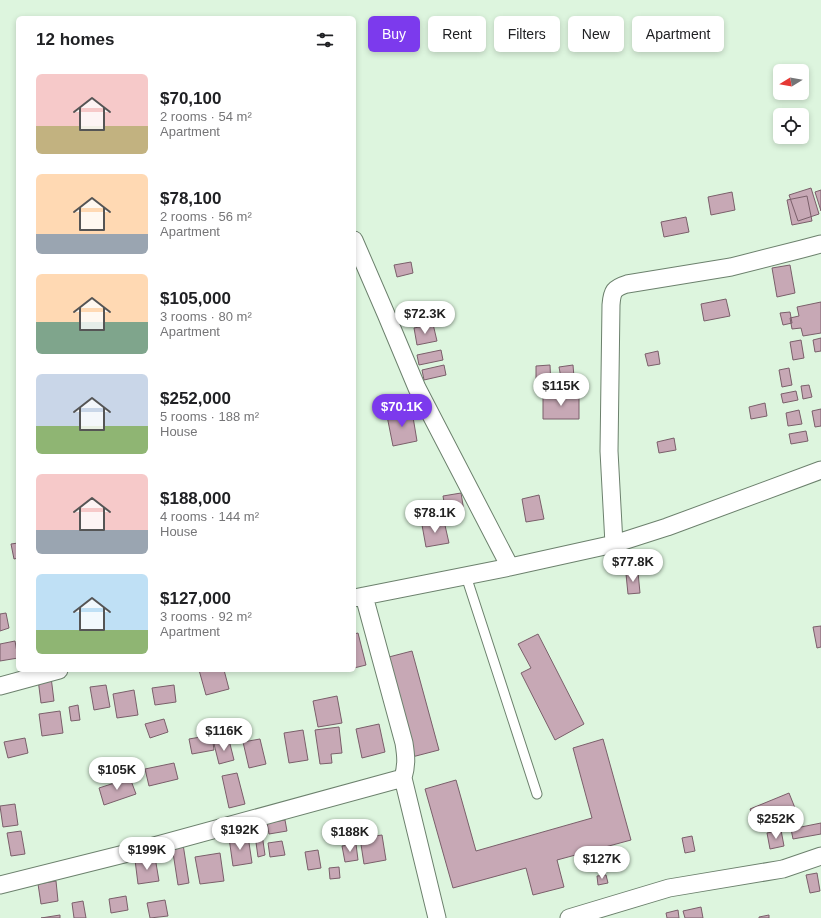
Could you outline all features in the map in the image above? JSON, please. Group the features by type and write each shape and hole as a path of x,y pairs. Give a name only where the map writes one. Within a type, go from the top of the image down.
{"street":[{"path":"614,544 609,452 611,305 612,295 615,290 620,286 627,284 731,266 802,250 821,244"},
{"path":"356,245 417,388 510,567"},
{"path":"437,918 403,778 406,768 404,743 359,597 510,567 614,544 667,527 821,470"},
{"path":"0,686 52,672"},
{"path":"0,885 132,852 403,778"},
{"path":"569,918 670,888 783,869 821,856"}],"lane":[{"path":"466,576 536,794"}],"building":[{"path":"811,188 819,214 798,221 789,195"},
{"path":"821,190 821,211 815,192"},
{"path":"732,192 735,210 711,215 708,197"},
{"path":"807,196 812,221 792,225 787,200"},
{"path":"686,217 689,232 664,237 661,222"},
{"path":"411,262 413,273 397,277 394,265"},
{"path":"790,265 795,293 777,297 772,268"},
{"path":"726,299 730,316 704,321 701,304"},
{"path":"821,302 821,333 803,336 801,328 792,329 790,318 799,316 797,307"},
{"path":"790,312 792,323 783,325 780,313"},
{"path":"433,324 437,341 417,345 414,328"},
{"path":"821,338 821,351 815,352 813,340"},
{"path":"801,340 804,358 793,360 790,342"},
{"path":"441,350 443,360 419,365 417,355"},
{"path":"658,351 660,364 648,366 645,354"},
{"path":"444,365 446,375 424,380 422,370"},
{"path":"550,365 551,387 536,387 536,366"},
{"path":"573,365 574,377 561,378 559,367"},
{"path":"789,368 792,385 782,387 779,370"},
{"path":"809,385 812,397 803,399 801,386"},
{"path":"796,391 798,400 783,403 781,394"},
{"path":"543,395 579,395 579,419 543,419"},
{"path":"765,403 767,416 751,419 749,407"},
{"path":"821,409 821,426 815,427 812,411"},
{"path":"799,410 802,424 788,426 786,413"},
{"path":"412,411 417,441 393,446 387,416"},
{"path":"806,431 808,441 791,444 789,434"},
{"path":"674,438 676,450 659,453 657,442"},
{"path":"461,493 464,511 446,514 443,496"},
{"path":"539,495 544,519 526,522 522,499"},
{"path":"444,521 449,543 426,547 422,525"},
{"path":"16,543 16,558 14,559 11,544"},
{"path":"638,572 640,593 628,594 626,574"},
{"path":"6,613 9,628 0,631 0,614"},
{"path":"821,626 821,647 817,648 813,627"},
{"path":"358,633 366,665 356,668 356,634"},
{"path":"538,634 584,724 555,740 521,673 531,668 518,644"},
{"path":"15,641 16,658 0,661 0,644"},
{"path":"412,651 439,750 412,757 385,658"},
{"path":"200,672 225,672 229,689 206,695"},
{"path":"51,677 54,701 41,703 38,679"},
{"path":"106,685 110,707 94,710 90,687"},
{"path":"174,685 176,702 155,705 152,688"},
{"path":"134,690 138,715 117,718 113,694"},
{"path":"337,696 342,723 318,727 313,701"},
{"path":"78,705 80,720 71,721 69,707"},
{"path":"60,711 63,733 42,736 39,714"},
{"path":"164,719 168,732 150,738 145,724"},
{"path":"379,724 385,752 362,758 356,729"},
{"path":"339,727 342,753 331,754 332,763 320,764 315,730"},
{"path":"303,730 308,760 289,763 284,733"},
{"path":"212,735 214,750 192,754 189,739"},
{"path":"25,738 28,753 8,758 4,742"},
{"path":"260,739 266,764 249,768 243,742"},
{"path":"603,739 631,840 557,860 564,887 533,895 526,868 453,888 425,789 456,780 476,851 592,818 573,748"},
{"path":"229,740 234,760 219,764 214,744"},
{"path":"174,763 178,779 149,786 145,769"},
{"path":"237,773 245,804 229,808 222,776"},
{"path":"130,778 136,794 104,805 99,788"},
{"path":"789,793 797,813 758,829 750,809"},
{"path":"15,804 18,825 3,827 0,806"},
{"path":"285,820 287,831 269,834 267,823"},
{"path":"821,823 821,834 793,839 791,829"},
{"path":"261,827 265,855 258,857 254,828"},
{"path":"781,830 784,846 770,849 767,833"},
{"path":"21,831 25,854 11,856 7,833"},
{"path":"382,835 386,860 364,864 360,838"},
{"path":"248,836 252,863 233,866 229,838"},
{"path":"692,836 695,851 685,853 682,838"},
{"path":"282,841 285,855 270,857 268,843"},
{"path":"183,844 189,883 178,885 172,846"},
{"path":"356,844 358,860 345,862 342,846"},
{"path":"318,850 321,868 308,870 305,852"},
{"path":"220,853 224,881 200,884 195,857"},
{"path":"155,857 159,881 138,884 135,860"},
{"path":"339,867 340,878 330,879 329,868"},
{"path":"817,873 820,891 810,893 806,875"},
{"path":"606,875 608,883 598,885 597,876"},
{"path":"56,881 58,901 41,904 38,884"},
{"path":"126,896 128,910 111,913 109,899"},
{"path":"165,900 168,916 150,918 147,903"},
{"path":"83,901 86,918 74,918 72,903"},
{"path":"701,907 703,918 685,918 683,911"},
{"path":"678,910 679,918 667,918 666,913"},
{"path":"60,915 60,918 41,918"},
{"path":"769,915 769,918 759,918 759,917"}]}
